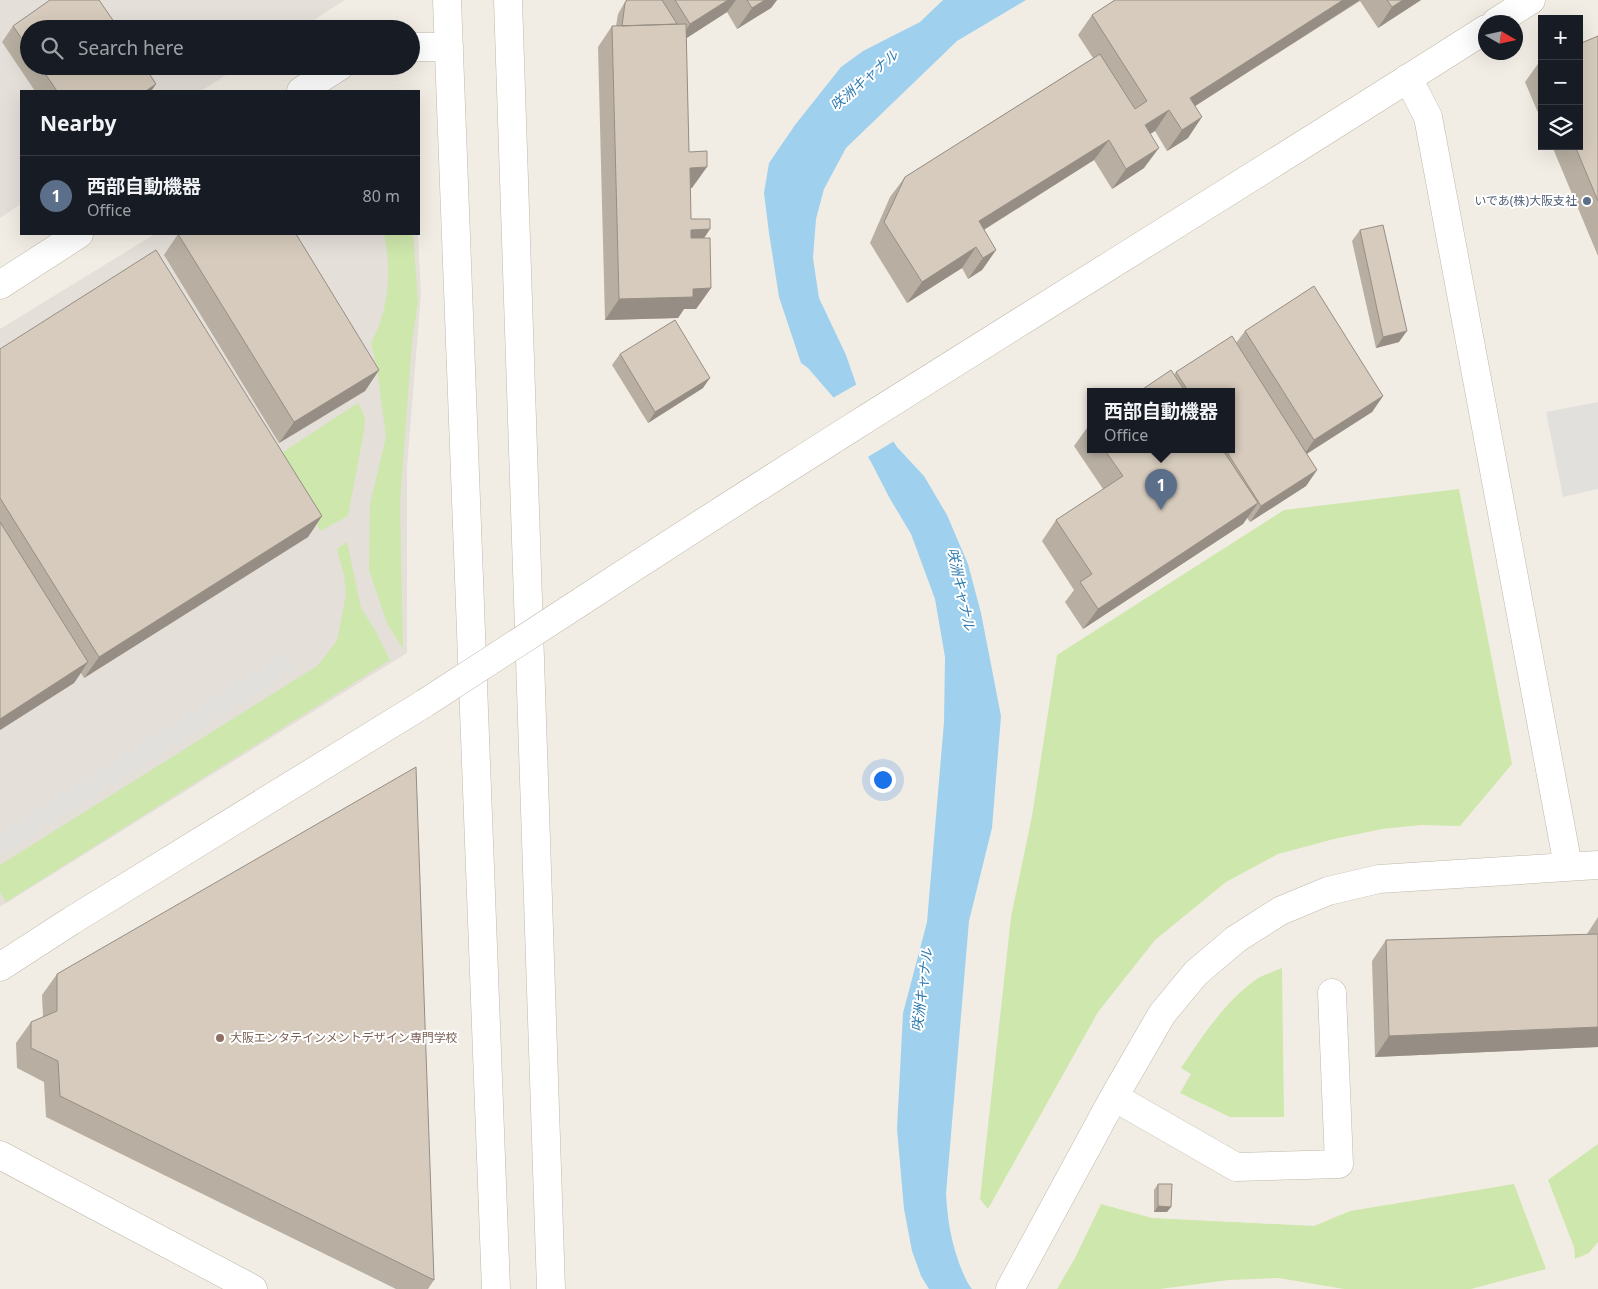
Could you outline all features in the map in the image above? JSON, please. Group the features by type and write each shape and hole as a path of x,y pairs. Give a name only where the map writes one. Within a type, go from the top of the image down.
{"street":[{"path":"447,0 496,1289"},
{"path":"508,0 551,1289"},
{"path":"1507,15 1531,0"},
{"path":"0,968 80,916 425,702 750,491 960,361 1478,34"},
{"path":"420,47 449,46"},
{"path":"303,90 326,75"},
{"path":"1408,78 1428,117 1568,866"},
{"path":"0,285 77,235"},
{"path":"1010,1289 1114,1097 1162,1014 1196,973 1236,939 1280,911 1328,891 1379,879 1598,865"},
{"path":"1114,1097 1236,1167 1340,1164 1332,994"},
{"path":"0,1155 253,1289"}],"shaded area":[{"path":"0,0 345,0 314,20 20,20 20,75 226,75 203,90 20,90 20,205 0,218"},
{"path":"153,235 418,235 421,295 407,467 407,653 0,907 0,329"},
{"path":"1598,402 1598,489 1563,497 1546,412"},
{"path":"285,653 294,669 2,854 0,851 0,833"}],"green space":[{"path":"384,235 413,235 418,302 412,342 400,502 403,649 387,623 369,570 370,504 386,437 377,369 371,343 382,317 385,304 388,276"},
{"path":"358,403 365,417 364,431 348,516 320,531 283,452"},
{"path":"1459,489 1512,764 1460,826 1421,825 1382,829 1278,854 1226,882 1155,940 1098,1012 988,1209 980,1199 1011,917 1032,816 1057,655 1284,510"},
{"path":"347,542 361,608 375,630 390,660 6,902 0,892 0,865 317,666 337,641 346,594 344,575 337,549"},
{"path":"1282,968 1284,1117 1230,1117 1180,1093 1191,1074 1181,1068 1214,1021 1254,981"},
{"path":"1598,1144 1598,1242 1589,1253 1575,1259 1574,1247 1548,1180"},
{"path":"1514,1184 1546,1269 1471,1289 1344,1289 1278,1278 1229,1280 1160,1289 1057,1289 1075,1258 1101,1204 1152,1218 1314,1226 1350,1211"}],"water":[{"name":"咲洲キャナル","path":"943,0 1026,0 957,41 846,148 824,189 816,219 813,258 819,298 846,355 856,384 897,447 924,476 947,515 968,564 981,613 1001,716 992,828 969,921 946,1194 952,1240 963,1273 972,1289 929,1289 921,1276 912,1251 904,1209 897,1129 903,1013 927,922 944,722 945,657 935,599 911,534 871,462 833,397 808,368 801,363 779,297 764,193 769,163 795,125 841,67 863,51 920,22"}],"pier":[{"path":"859,383 896,440 866,458 831,399"}],"building":[{"path":"50,0 99,0 113,20 22,20"},
{"path":"627,0 662,0 677,24 622,26"},
{"path":"675,0 728,0 690,24"},
{"path":"747,0 765,0 752,8"},
{"path":"1115,0 1343,0 1190,98 1202,117 1182,130 1169,110 1145,125 1159,148 1126,169 1109,140 979,221 996,250 983,258 976,247 922,282 884,222 905,177 1100,54 1135,109 1147,101 1092,15"},
{"path":"1387,0 1403,0 1392,7"},
{"path":"20,21 20,36 13,26"},
{"path":"686,24 689,152 707,151 707,167 690,168 691,219 710,219 710,229 691,230 691,238 710,238 711,288 693,289 693,297 619,299 612,26"},
{"path":"1598,36 1598,201 1577,150 1583,150 1583,42"},
{"path":"46,75 150,75 156,84 147,90 56,90"},
{"path":"1383,225 1407,331 1383,337 1360,230"},
{"path":"179,235 297,235 379,370 294,422"},
{"path":"156,250 322,516 99,657 0,498 0,349"},
{"path":"1314,286 1383,396 1314,440 1245,331"},
{"path":"675,320 710,378 655,412 620,354"},
{"path":"1232,336 1317,470 1261,506 1228,453 1235,453 1235,388 1186,388 1176,372"},
{"path":"1171,370 1183,388 1144,388"},
{"path":"1107,453 1225,453 1258,503 1098,609 1080,582 1092,574 1056,520 1123,476"},
{"path":"0,522 88,662 0,719"},
{"name":"大阪エンタテインメントデザイン専門学校","path":"416,767 434,1280 60,1096 58,1061 31,1048 31,1022 57,1011 57,974"},
{"path":"1598,934 1598,1027 1389,1036 1386,940"},
{"path":"1158,1184 1172,1184 1171,1207 1158,1206"}],"place":[{"name":"いであ(株)大阪支社","path":"1587,201"},
{"name":"西部自動機器","path":"1161,510"},
{"name":"大阪エンタテインメントデザイン専門学校","path":"220,1038"}]}
